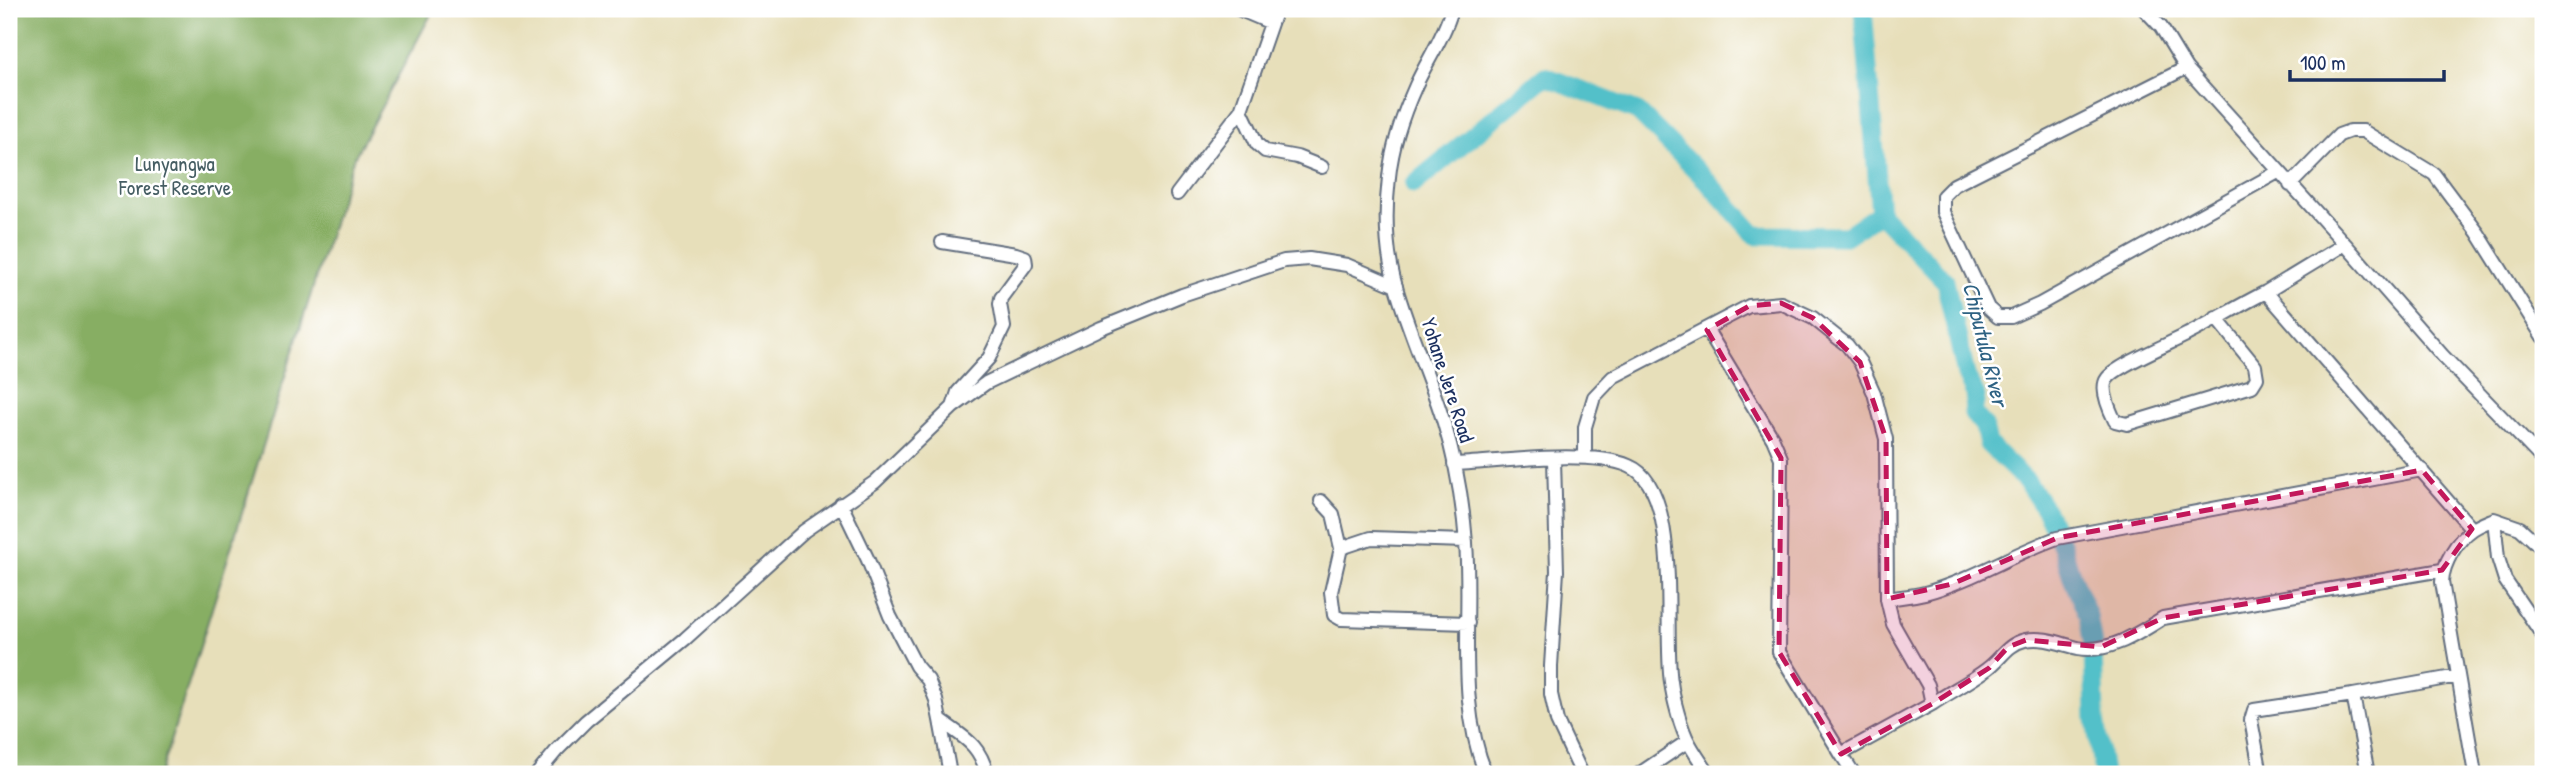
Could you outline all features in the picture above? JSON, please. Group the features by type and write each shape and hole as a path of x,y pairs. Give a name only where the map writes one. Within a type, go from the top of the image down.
{"street":[{"path":"1238,9 1270,23"},
{"path":"1177,194 1241,110 1276,9"},
{"name":"Yohane Jere Road","path":"1452,9 1444,34 1416,85 1393,145 1388,178 1388,236 1396,286 1444,423 1454,464 1466,541 1469,716 1477,751 1486,774"},
{"path":"2144,9 2161,27 2186,68 2278,172 2443,356 2543,460"},
{"path":"2186,68 1954,185 1943,196 1943,212 1988,307 1998,317 2011,317 2040,304 2278,172"},
{"path":"1241,110 1257,144 1265,151 1297,157 1322,167"},
{"path":"2290,185 2339,135 2350,131 2363,131 2434,174 2478,233 2533,325 2543,337"},
{"path":"942,242 1016,254 1026,257 1027,264 1001,298 1004,327 989,358 958,392 953,407"},
{"path":"2216,318 2255,366 2257,378 2252,386 2127,424 2115,421 2105,388 2108,377 2216,318 2266,292 2345,244"},
{"path":"537,774 586,721 685,639 804,531 875,482 953,407 986,383 1101,328 1264,266 1296,260 1322,261 1347,265 1396,286"},
{"path":"2266,292 2472,529"},
{"path":"1585,457 1585,427 1594,397 1613,377 1749,306 1781,303 1813,318 1847,345 1860,362 1874,393 1886,439 1887,599 1892,624 1928,685 1932,704"},
{"path":"1707,330 1773,439 1781,458 1779,652 1854,774"},
{"path":"1454,464 1585,457 1631,466 1647,477 1658,499 1665,532 1671,682 1688,741 1709,774"},
{"path":"1554,459 1557,570 1550,666 1551,694 1557,721 1582,774"},
{"path":"1887,599 1915,596 1944,587 2057,538 2422,470"},
{"path":"1321,501 1334,514 1341,548 1331,592 1334,615 1341,619 1468,622"},
{"path":"841,504 868,560 890,616 916,666 928,680 936,700 950,774"},
{"path":"2494,519 2498,558 2505,580 2543,636"},
{"path":"2475,774 2442,570 2450,555 2472,529 2494,519 2520,528 2543,549"},
{"path":"1341,548 1371,538 1466,541"},
{"path":"1842,754 1932,704 1989,668 2008,647 2026,640 2054,640 2081,648 2101,647 2123,642 2163,618 2442,570"},
{"path":"2261,774 2251,720 2255,710 2458,676"},
{"path":"2353,695 2368,774"},
{"path":"940,720 972,744 982,756 987,774"},
{"path":"1639,774 1688,741"}],"highlighted area":[{"path":"1781,303 1813,318 1860,362 1886,439 1887,599 1952,584 2057,538 2422,470 2472,529 2442,570 2163,618 2101,647 2026,640 2008,647 1989,668 1932,704 1841,754 1779,652 1781,458 1707,330 1749,306"}],"green space":[{"name":"Lunyangwa Forest Reserve","path":"9,9 434,9 353,160 160,774 9,774"}],"waterway":[{"name":"Chiputula River","path":"1863,9 1880,213 1945,281 1966,375 1976,396 1973,413 1984,426 1988,444 2027,482 2046,511 2062,546 2088,616 2093,646 2095,719 2103,774"},
{"name":"Chiputula River","path":"1414,184 1545,76 1638,112 1707,181 1755,235 1846,236 1880,213"}]}
